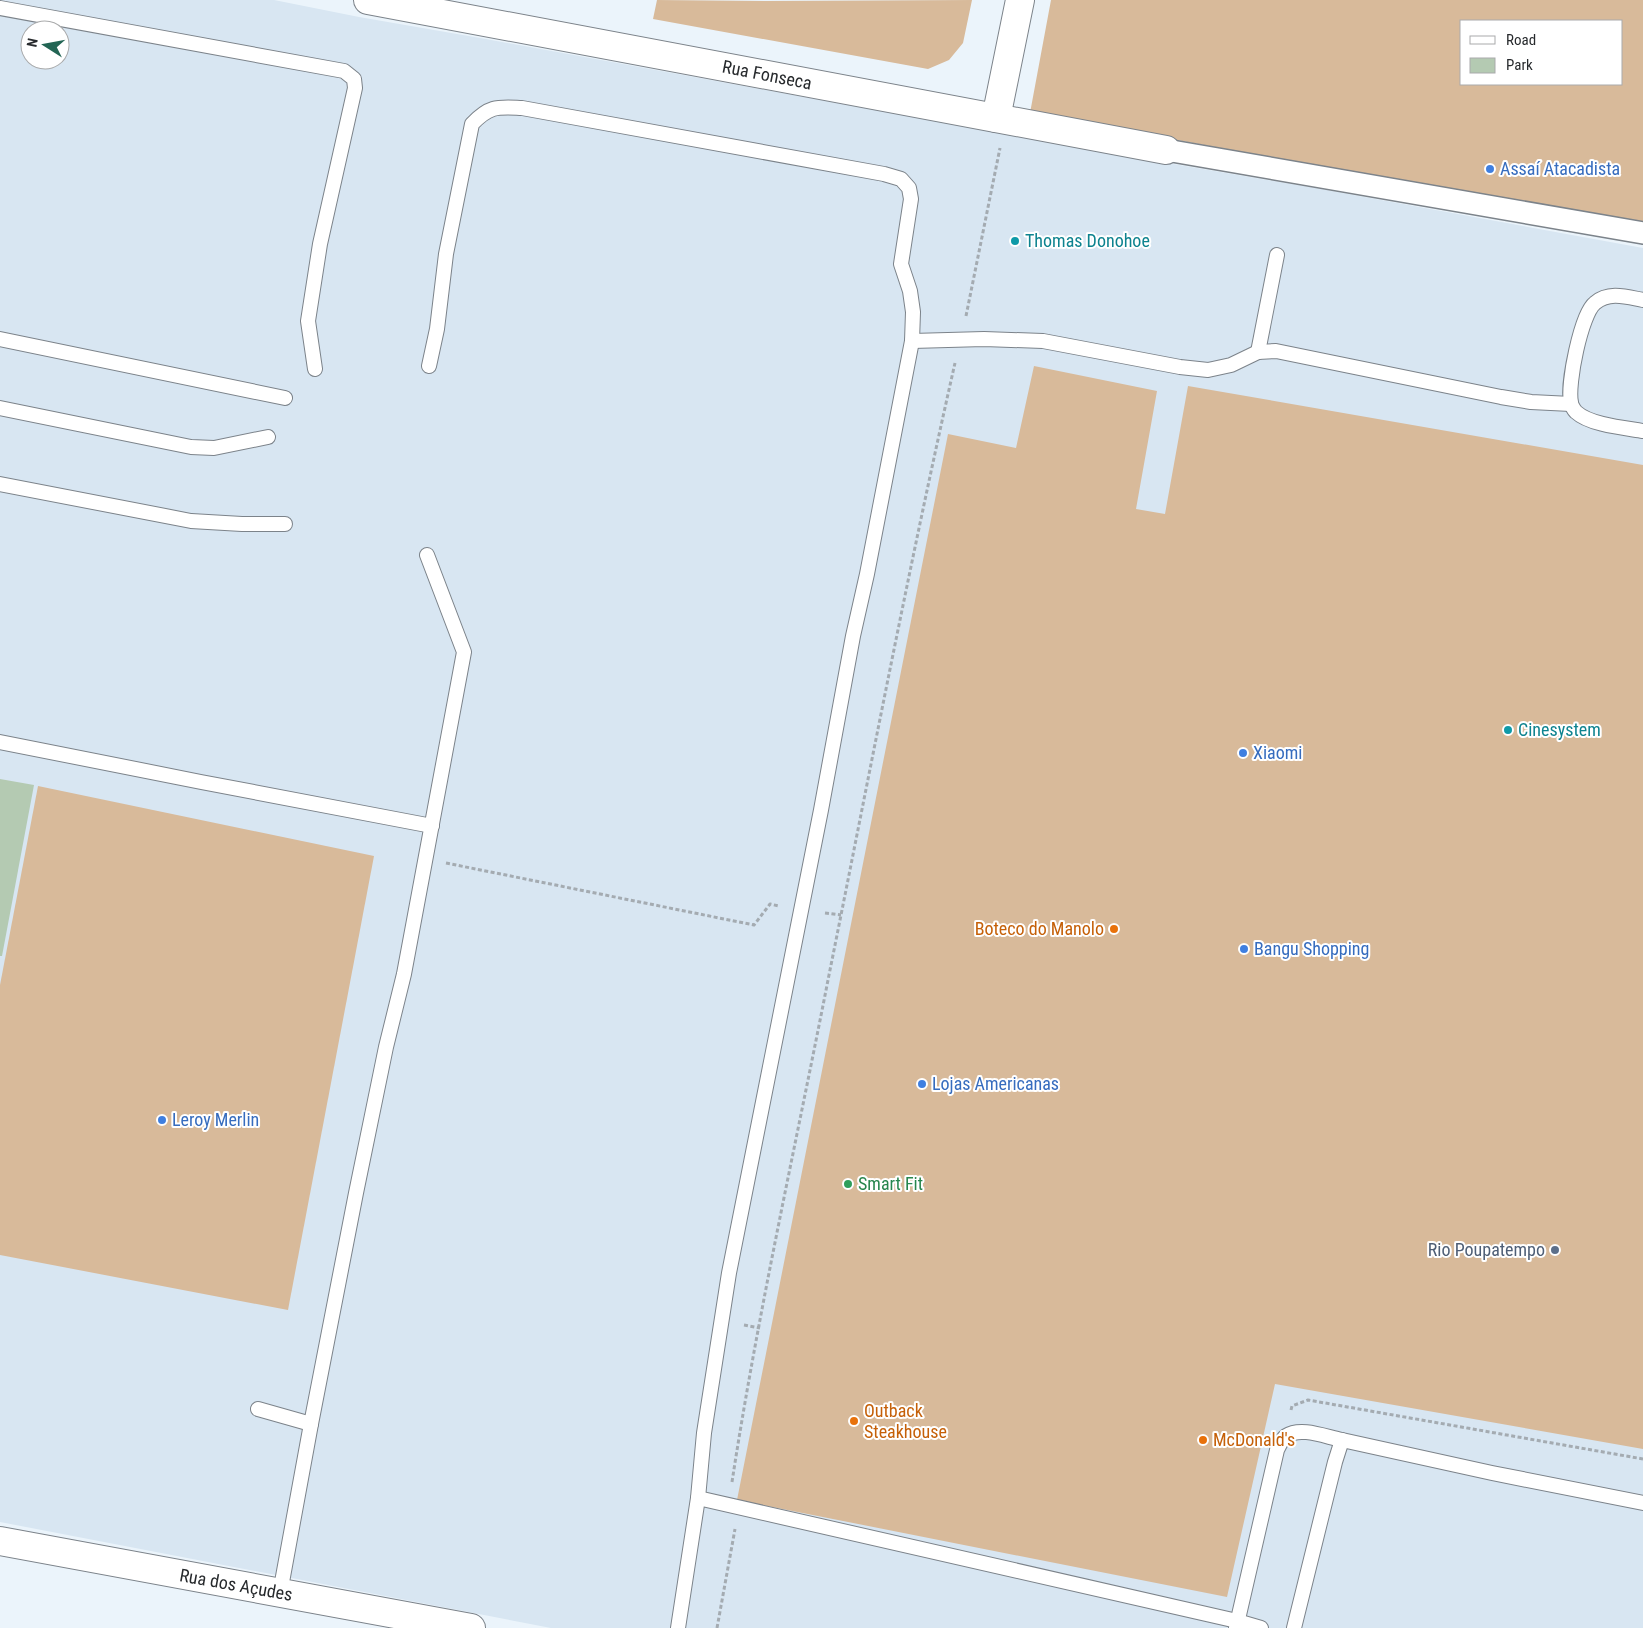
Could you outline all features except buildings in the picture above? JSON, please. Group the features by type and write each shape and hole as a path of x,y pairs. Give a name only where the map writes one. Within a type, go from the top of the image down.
{"street":[{"name":"Rua Fonseca","path":"368,0 1166,150"},
{"path":"1001,119 1020,0"},
{"path":"1166,150 1643,233"},
{"name":"Rua dos Açudes","path":"0,1541 471,1628"}],"lane":[{"path":"0,8 344,70 354,79 355,88 320,244 308,321 315,369"},
{"path":"429,366 437,329 446,254 472,124 484,112 500,107 522,108 884,174 901,179 909,188 911,199 901,264 910,291 913,312 912,341 729,1272 704,1434 698,1498 678,1628"},
{"path":"1258,352 1278,255"},
{"path":"1643,300 1620,296 1606,297 1594,303 1587,314 1578,344 1570,385 1571,404 1576,412 1590,420 1643,431"},
{"path":"912,341 1014,339 1043,341 1180,367 1208,370 1231,365 1258,352 1276,352 1501,397 1531,402 1571,404"},
{"path":"0,340 285,398"},
{"path":"0,408 190,447 214,448 268,437"},
{"path":"0,484 191,520 242,524 285,524"},
{"path":"280,1593 356,1193 386,1048 404,974 464,652 427,555"},
{"path":"0,742 432,826"},
{"path":"258,1409 311,1424"},
{"path":"1236,1624 1277,1450 1284,1437 1293,1433 1306,1432 1492,1473 1643,1503"},
{"path":"1294,1628 1342,1440"},
{"path":"698,1498 1236,1624 1261,1628"}],"path":[{"path":"717,1628 738,1507 731,1490 743,1412 921,515 961,340 1001,119"},
{"path":"426,859 754,925 770,904 841,915"},
{"path":"1284,1437 1292,1406 1308,1400 1643,1459"}],"shaded area":[{"path":"0,0 274,0 359,17 1643,248 1643,1628 551,1628 0,1522"}],"green space":[{"path":"0,779 34,785 2,956 0,956"}],"place":[{"name":"Assaí Atacadista","path":"1490,169"},
{"name":"Thomas Donohoe","path":"1015,241"},
{"name":"Cinesystem","path":"1508,730"},
{"name":"Xiaomi","path":"1243,753"},
{"name":"Boteco do Manolo","path":"1114,929"},
{"name":"Bangu Shopping","path":"1244,949"},
{"name":"Lojas Americanas","path":"922,1084"},
{"name":"Leroy Merlin","path":"162,1120"},
{"name":"Smart Fit","path":"848,1184"},
{"name":"Rio Poupatempo","path":"1555,1250"},
{"name":"Outback Steakhouse","path":"854,1421"},
{"name":"McDonald's","path":"1203,1440"}]}
